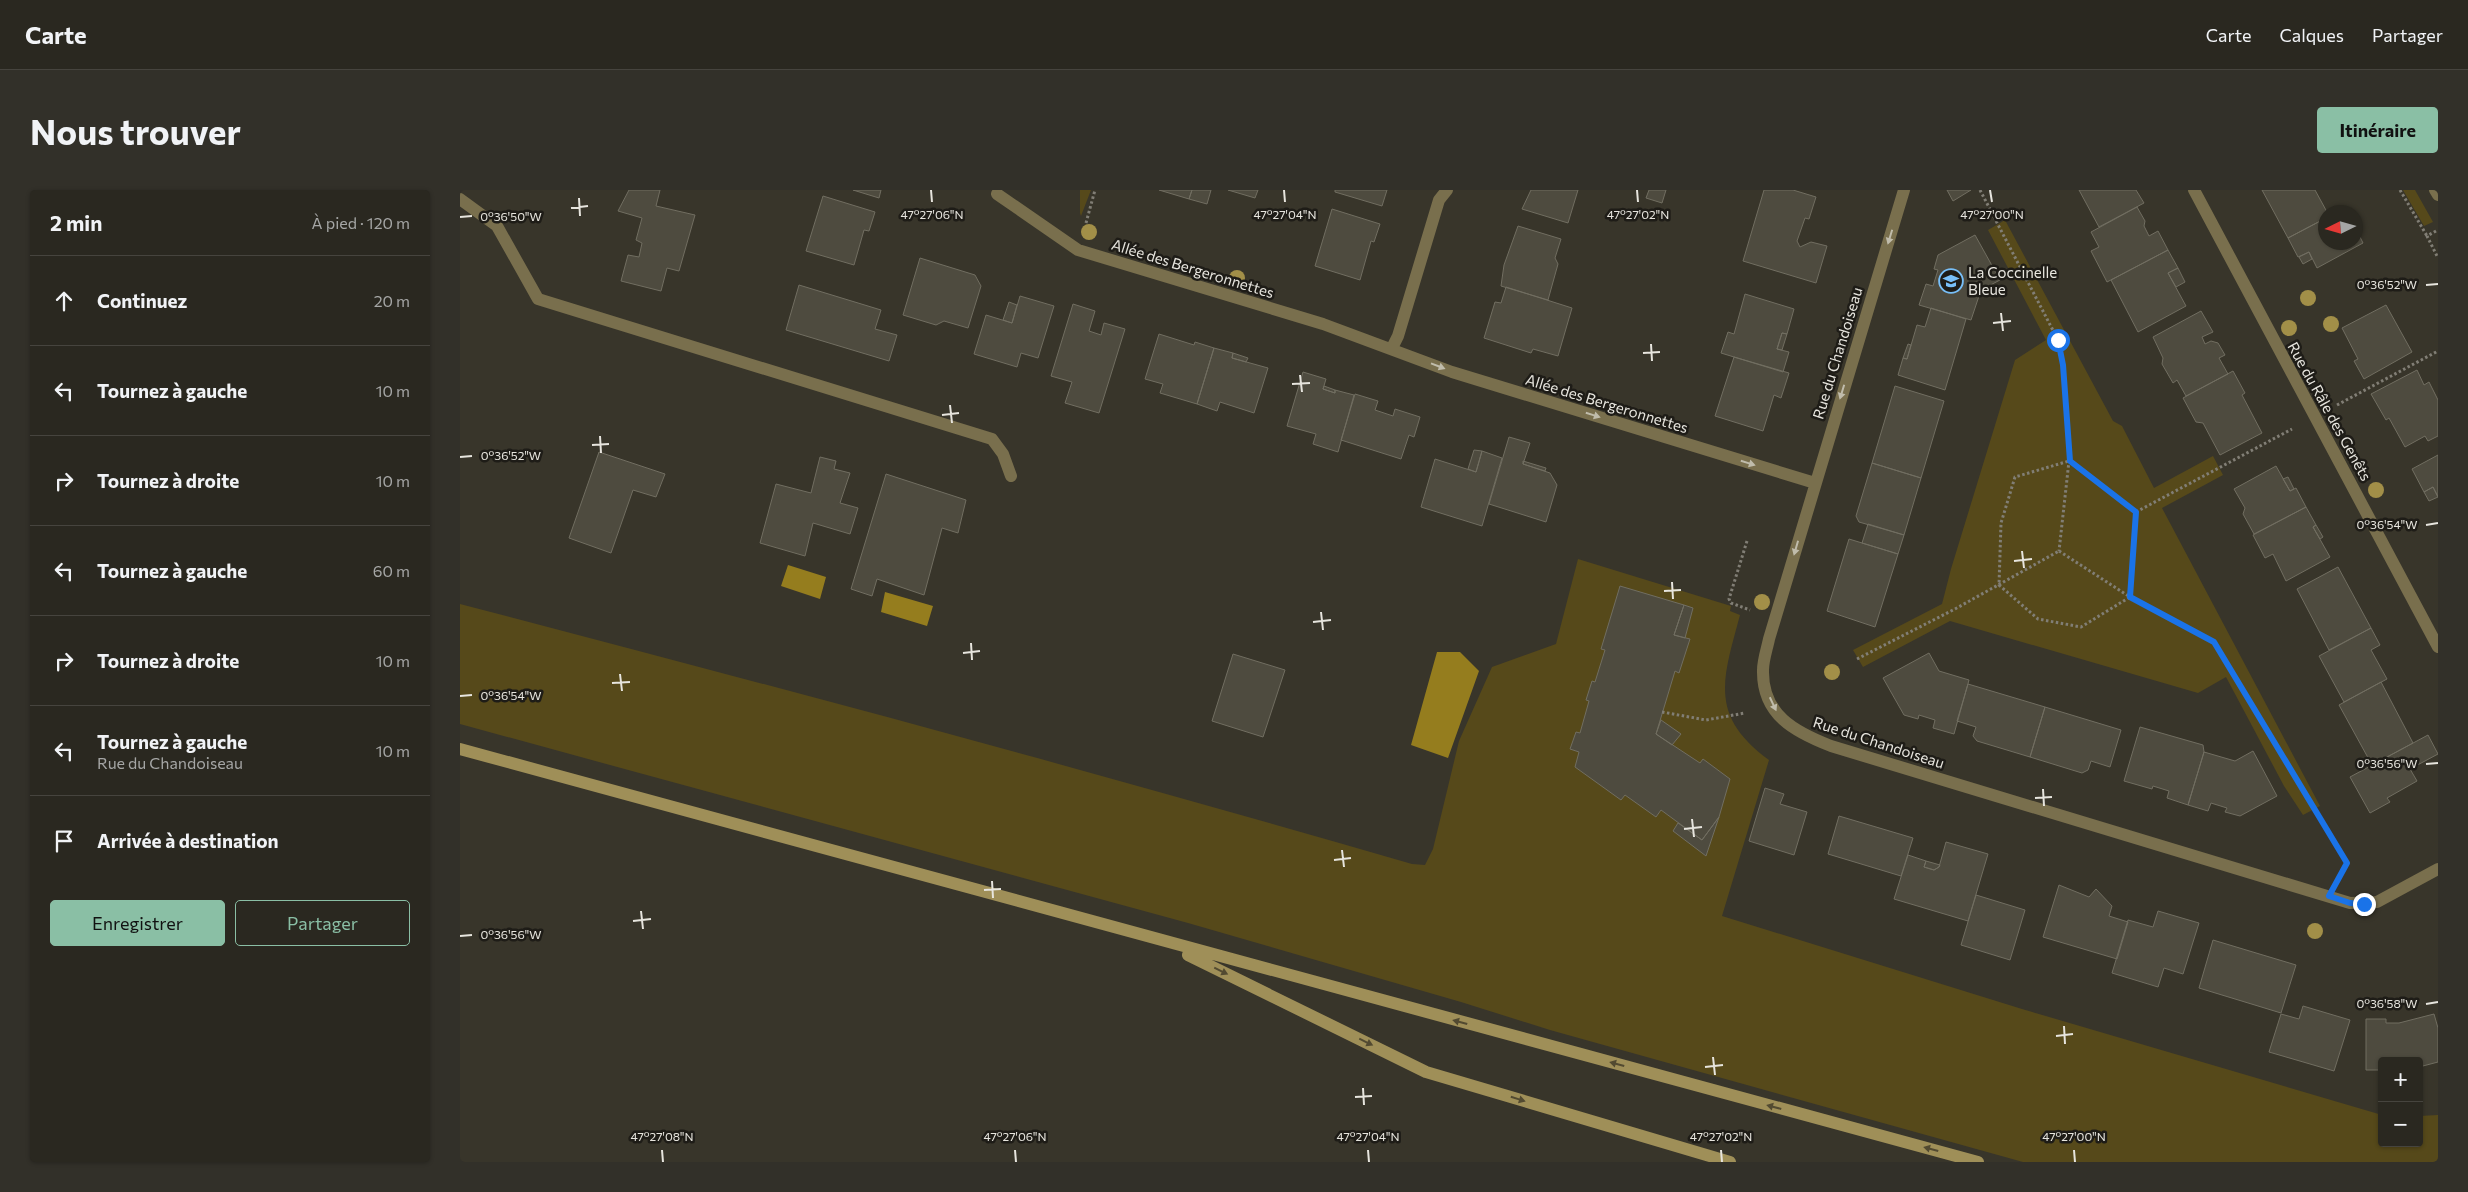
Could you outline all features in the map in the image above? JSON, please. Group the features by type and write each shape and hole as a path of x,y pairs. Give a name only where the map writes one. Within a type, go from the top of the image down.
{"main road":[{"path":"460,749 1978,1162"},
{"path":"1161,941 1426,1072 1730,1162"}],"street":[{"path":"1392,348 1401,327 1439,200 1447,190"},
{"name":"Rue du Chandoiseau","path":"1904,190 1769,639 1763,670 1772,707 1783,722 1798,733 1831,746 2350,903 2377,902 2438,869"},
{"name":"Rue du Râle des Genêts","path":"2194,190 2438,647"},
{"path":"2435,190 2438,195"},
{"name":"Allée des Bergeronnettes","path":"997,194 1078,250 1323,324 1392,348 1452,372 1815,483"},
{"path":"460,199 497,226 538,299 992,439 1003,454 1011,476"}],"path":[{"path":"1078,250 1095,190"},
{"path":"1980,190 2058,340 2063,365 2070,461 2059,551"},
{"path":"2400,190 2438,258"},
{"path":"2427,236 2436,231"},
{"path":"2136,512 2438,351"},
{"path":"2070,461 2136,512"},
{"path":"1999,585 2001,523 2015,477 2070,461"},
{"path":"2130,597 2136,512"},
{"path":"1747,541 1729,602 1755,612"},
{"path":"1857,659 1999,585 2059,551"},
{"path":"2059,551 2130,597 2214,642 2347,863 2329,896"},
{"path":"1999,585 2038,619 2081,627 2130,597"},
{"path":"1662,712 1706,720 1746,713"}],"shaded area":[{"path":"1080,190 1091,190 1081,216 1080,213"},
{"path":"2403,190 2415,190 2433,222 2424,226"},
{"path":"2005,220 2113,421 2122,426 2154,488 2213,456 2223,475 2162,508 2320,806 2303,815 2284,786 2226,677 2198,693 1950,621 1863,667 1853,650 1942,604 2015,360 2046,340 1988,230"},
{"path":"1578,559 1731,606 1730,611 1740,615 1729,658 1725,695 1736,727 1769,760 1722,916 2022,1009 2378,1114 2378,1147 2423,1147 2423,1116 2438,1115 2438,1162 2023,1162 1550,1030 1461,1002 1188,923 460,724 460,604 1175,796 1412,864 1425,865 1433,849 1459,741 1492,667 1556,644"},
{"path":"788,565 826,577 820,599 781,586"},
{"path":"885,592 933,606 927,626 881,612"},
{"path":"1437,652 1460,652 1479,671 1448,758 1411,745"}],"building":[{"path":"629,190 660,190 656,206 695,215 679,271 667,268 661,291 621,281 628,255 639,257 642,243 636,240 642,218 618,211"},
{"path":"853,190 881,190 879,198"},
{"path":"1159,190 1192,190 1189,199"},
{"path":"1192,190 1211,190 1207,204 1189,199"},
{"path":"1228,190 1258,190 1255,198"},
{"path":"1335,190 1387,190 1382,206 1335,192"},
{"path":"1531,190 1578,190 1568,223 1522,209"},
{"path":"1649,190 1666,190 1662,203 1646,198"},
{"path":"1764,190 1793,190 1816,197 1809,219 1805,218 1797,241 1800,247 1811,242 1827,246 1816,283 1743,261"},
{"path":"1947,190 1971,190 1953,201"},
{"path":"2079,190 2136,190 2144,203 2099,227"},
{"path":"2262,190 2315,190 2323,205 2318,205 2318,222 2288,238"},
{"path":"823,196 875,212 869,231 864,230 854,265 806,251"},
{"path":"2137,207 2145,221 2144,226 2149,236 2158,231 2168,250 2107,282 2091,251 2099,247 2091,232"},
{"path":"1332,209 1380,224 1374,242 1371,241 1360,280 1315,266"},
{"path":"2318,222 2318,250 2350,250 2317,268 2309,252 2298,257 2288,238"},
{"path":"1518,226 1561,239 1555,258 1558,264 1548,300 1501,286 1504,265"},
{"path":"1975,235 2000,280 1981,290 1971,320 1919,305 1926,284 1933,286 1938,270 1934,269 1938,255"},
{"path":"2168,250 2178,268 2168,273 2186,306 2138,332 2111,280"},
{"path":"2309,252 2312,259 2303,264 2299,257"},
{"path":"920,258 975,275 981,286 968,328 944,321 936,325 903,315"},
{"path":"2178,268 2185,282 2176,287 2168,273"},
{"path":"799,285 881,310 875,329 897,335 889,361 786,330"},
{"path":"1506,287 1572,308 1558,356 1533,349 1531,353 1484,338 1495,302 1501,303"},
{"path":"1745,294 1794,309 1787,334 1782,333 1777,349 1789,352 1783,372 1721,353 1728,332 1734,334"},
{"path":"1020,296 1054,306 1038,358 1021,353 1017,367 974,354 986,315 1012,323"},
{"path":"1009,302 1017,305 1012,323 1003,320"},
{"path":"1073,304 1095,311 1089,331 1101,335 1104,323 1125,329 1099,413 1065,403 1072,382 1051,376"},
{"path":"2386,305 2412,352 2364,379 2354,361 2358,359 2342,328"},
{"path":"1931,308 1966,319 1945,390 1898,375 1903,358 1907,359 1917,325 1925,327"},
{"path":"2201,311 2213,332 2202,337 2205,344 2211,341 2218,343 2225,355 2219,358 2228,374 2186,396 2177,380 2173,383 2162,364 2163,358 2153,337"},
{"path":"1782,333 1787,334 1782,350 1777,349"},
{"path":"1159,334 1194,345 1195,342 1214,348 1197,404 1160,393 1163,384 1145,379"},
{"path":"1908,344 1911,345 1907,359 1903,358"},
{"path":"1214,348 1233,353 1232,358 1268,368 1254,413 1220,402 1217,411 1197,404"},
{"path":"1233,353 1248,358 1246,362 1232,358"},
{"path":"1734,357 1789,373 1781,398 1774,395 1763,431 1715,416"},
{"path":"2417,370 2424,385 2429,382 2438,400 2438,436 2428,441 2425,436 2405,447 2389,418 2386,420 2371,394"},
{"path":"2233,371 2245,393 2242,395 2262,433 2220,455 2203,423 2196,422 2183,398"},
{"path":"1303,372 1326,379 1323,389 1335,393 1335,390 1354,395 1338,452 1313,444 1316,434 1287,426"},
{"path":"1324,386 1335,390 1335,393 1323,389"},
{"path":"1895,386 1944,401 1921,478 1872,463"},
{"path":"1355,394 1378,401 1375,410 1393,416 1395,409 1420,417 1414,437 1409,435 1401,459 1341,440"},
{"path":"1509,437 1530,443 1523,464 1550,473 1557,485 1546,522 1489,504"},
{"path":"1474,450 1482,451 1476,472 1468,469"},
{"path":"1482,451 1502,458 1482,526 1421,507 1435,459 1476,472"},
{"path":"599,452 665,474 656,497 633,490 611,553 569,538"},
{"path":"2438,455 2438,497 2433,487 2424,492 2412,469"},
{"path":"820,457 836,461 834,469 850,473 840,503 858,508 850,534 813,523 805,556 760,543 776,484 811,493"},
{"path":"1523,461 1546,468 1545,471 1523,464"},
{"path":"1872,463 1921,478 1904,535 1859,522 1856,516"},
{"path":"2276,466 2290,491 2296,488 2306,507 2254,534 2243,514 2245,508 2234,489"},
{"path":"886,474 966,500 958,533 942,528 924,595 877,579 872,596 851,589"},
{"path":"2288,477 2294,489 2290,491 2283,479"},
{"path":"2433,487 2438,497 2429,501 2424,492"},
{"path":"2306,507 2316,525 2313,527 2330,557 2286,581 2273,554 2265,558 2253,535"},
{"path":"1868,524 1904,535 1898,554 1862,543"},
{"path":"2316,525 2323,537 2320,539 2313,527"},
{"path":"1849,539 1898,554 1875,627 1827,611"},
{"path":"2338,567 2371,628 2329,650 2297,589"},
{"path":"1620,586 1684,605 1674,635 1690,639 1679,673 1675,671 1656,734 1700,763 1703,759 1730,779 1719,817 1702,840 1661,810 1656,817 1625,795 1621,800 1575,767 1579,752 1570,749 1576,732 1580,733 1589,701 1586,700 1592,681 1595,682 1605,650 1601,649"},
{"path":"1684,605 1693,608 1685,638 1674,635"},
{"path":"2371,628 2380,645 2371,650 2387,679 2344,702 2319,656"},
{"path":"1929,653 1939,671 1969,680 1954,734 1933,728 1935,720 1919,715 1918,719 1904,715 1883,678"},
{"path":"1233,654 1285,670 1263,737 1212,721"},
{"path":"2381,682 2413,743 2372,765 2339,705"},
{"path":"1968,684 2045,707 2030,757 1977,741 1973,736 1976,727 1957,721"},
{"path":"2045,707 2121,730 2110,767 2091,761 2088,770 2082,773 2030,757"},
{"path":"1661,720 1681,734 1672,745 1656,734"},
{"path":"2140,727 2203,745 2204,752 2188,805 2167,798 2169,791 2153,786 2152,789 2124,781"},
{"path":"2428,735 2438,754 2410,769 2417,781 2387,798 2390,802 2370,813 2350,777"},
{"path":"2253,751 2277,796 2240,816 2225,812 2227,808 2211,803 2208,811 2188,805 2204,752 2235,761"},
{"path":"1765,788 1784,794 1780,804 1807,812 1794,855 1749,841"},
{"path":"1839,816 1913,838 1901,876 1828,854"},
{"path":"1719,817 1706,856 1673,831 1678,823 1702,840"},
{"path":"1946,842 1988,854 1968,921 1894,899 1908,855 1926,861 1924,867 1934,870 1939,867"},
{"path":"1926,861 1940,865 1934,870 1924,867"},
{"path":"2059,885 2089,897 2096,889 2112,906 2109,916 2128,922 2117,959 2043,937"},
{"path":"1976,895 2025,910 2010,960 1961,945"},
{"path":"2158,911 2199,923 2183,974 2164,968 2158,987 2112,973 2128,920 2153,927"},
{"path":"2213,940 2296,965 2281,1013 2199,988"},
{"path":"2303,1006 2350,1020 2334,1071 2269,1052 2281,1014 2299,1019"},
{"path":"2434,1014 2438,1028 2438,1062 2423,1066 2423,1057 2378,1057 2378,1070 2366,1070 2366,1019 2386,1019 2386,1023 2399,1023"}],"place":[{"name":"La Coccinelle Bleue","path":"1951,281"}],"route":[{"path":"2058,340 2063,365 2070,461 2136,512 2130,597 2214,642 2347,863 2329,896 2350,903 2364,904"}]}
